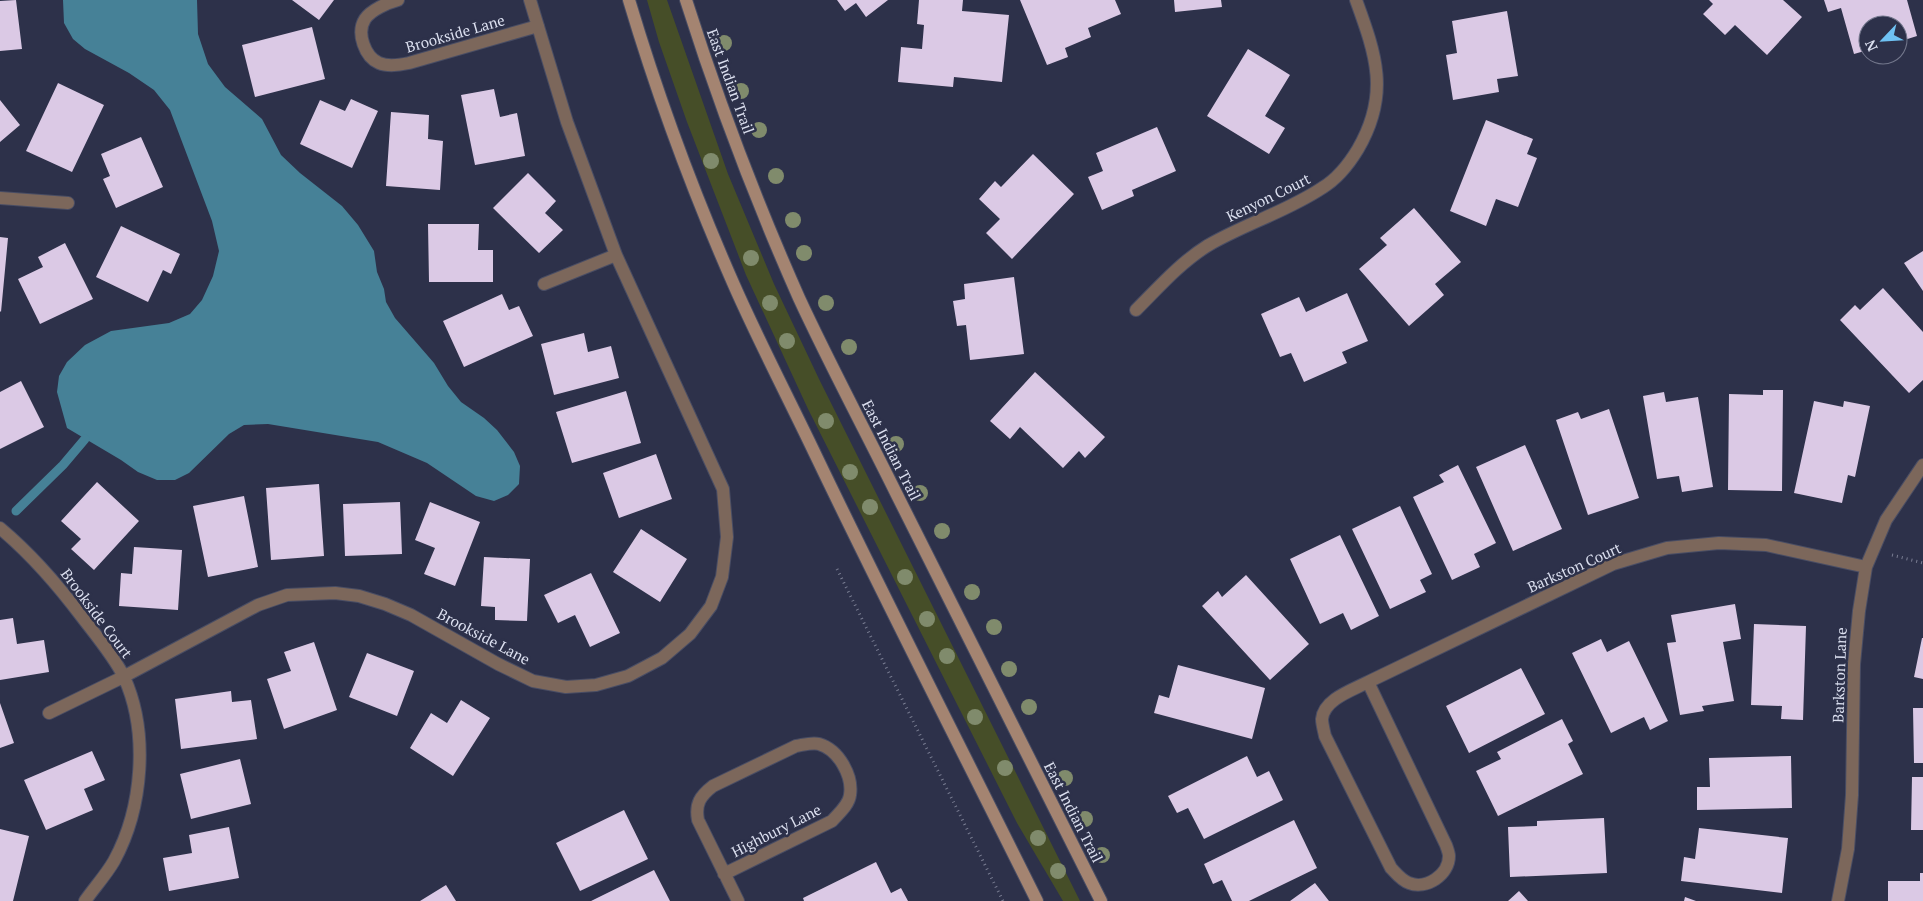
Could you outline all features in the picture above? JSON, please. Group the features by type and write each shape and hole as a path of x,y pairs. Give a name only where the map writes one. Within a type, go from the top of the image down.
{"main road":[{"path":"629,0 665,111 734,286 854,535 1037,901"},
{"name":"East Indian Trail","path":"686,0 704,58 743,161 799,298 947,597 1101,901"}],"street":[{"name":"Brookside Lane","path":"398,0 389,2 375,10 365,20 362,31 363,44 370,56 379,63 392,66 410,63 538,26"},
{"name":"Brookside Lane","path":"49,712 123,677 258,605 287,595 308,593 359,596 385,604 411,615 498,664 533,680 566,687 596,685 628,676 662,658 690,634 712,606 722,577 728,537 723,489 616,255 567,122 530,0"},
{"name":"Kenyon Court","path":"1136,310 1185,261 1206,246 1324,188 1349,164 1366,136 1377,100 1377,68 1372,44 1356,0"},
{"path":"0,198 68,203"},
{"path":"544,284 616,255"},
{"name":"Barkston Lane","path":"1838,901 1848,849 1852,795 1854,664 1859,611 1866,567 1886,520 1923,465"},
{"name":"Brookside Court","path":"0,528 20,545 66,596 97,636 123,677 138,724 140,772 132,817 114,861 85,901"},
{"name":"Barkston Court","path":"1368,682 1446,844 1449,857 1444,870 1435,880 1422,884 1409,883 1390,868 1325,736 1322,719 1327,707 1337,698 1368,682 1613,564 1668,548 1719,543 1766,545 1866,567"},
{"name":"Highbury Lane","path":"724,874 832,821 842,810 850,797 850,783 847,772 831,752 820,744 796,746 713,786 702,795 698,802 698,820 724,874 738,901"}],"path":[{"path":"1874,549 1923,563"},
{"path":"837,569 1003,901"}],"green space":[{"path":"647,0 667,0 728,174 774,284 819,379 1080,901 1063,901 1017,823 808,409 746,275 687,122 659,42"}],"water":[{"path":"63,0 197,0 198,34 208,64 225,87 262,119 281,155 300,173 342,206 358,225 374,251 377,272 384,289 386,302 395,318 434,363 448,386 461,402 497,430 514,452 520,466 519,484 508,495 494,501 476,496 427,463 378,442 268,424 244,425 229,434 189,473 175,480 157,480 138,472 67,428 57,392 59,376 67,362 85,345 111,331 169,323 190,314 202,300 213,276 219,251 212,221 170,110 154,90 129,73 85,49 73,39 64,23"}],"building":[{"path":"16,0 22,49 0,51 0,1"},
{"path":"292,0 334,0 319,20"},
{"path":"837,0 888,0 866,17 856,3 845,11"},
{"path":"919,0 963,0 962,11 1009,15 1002,82 954,77 953,87 898,82 901,47 922,49 924,25 917,24"},
{"path":"1020,0 1115,0 1121,14 1088,28 1091,37 1065,48 1068,57 1047,65"},
{"path":"1174,0 1221,0 1222,7 1175,12"},
{"path":"1709,0 1783,0 1802,17 1767,55 1735,25 1725,35 1703,14 1713,4"},
{"path":"1824,0 1907,0 1917,36 1908,39 1908,15 1858,15 1858,53 1854,54 1841,8 1828,12"},
{"path":"1507,11 1518,76 1497,79 1499,92 1453,100 1446,55 1457,53 1452,21"},
{"path":"312,27 325,79 255,97 242,45"},
{"path":"1248,49 1290,75 1265,116 1285,128 1269,154 1207,116"},
{"path":"58,83 104,105 72,172 26,151"},
{"path":"494,89 500,117 517,113 525,156 475,165 461,95"},
{"path":"351,99 378,111 352,168 300,144 320,100 345,111"},
{"path":"0,100 20,125 0,142"},
{"path":"391,112 429,115 428,139 443,141 440,190 386,186"},
{"path":"1486,120 1533,139 1527,154 1537,158 1518,207 1496,199 1486,226 1450,211"},
{"path":"1157,127 1176,171 1132,190 1134,196 1102,210 1088,177 1103,171 1096,153"},
{"path":"141,137 163,187 116,208 103,179 110,176 101,154"},
{"path":"1033,154 1074,194 1012,259 986,233 1000,219 979,199 995,181 1001,187"},
{"path":"528,173 556,201 545,213 563,230 539,253 493,208"},
{"path":"1414,208 1461,262 1435,284 1444,295 1409,326 1359,269 1387,245 1380,238"},
{"path":"428,224 479,224 478,250 493,250 493,282 429,282"},
{"path":"121,226 180,254 171,274 163,270 148,302 96,277"},
{"path":"0,237 8,238 1,312 0,311"},
{"path":"65,243 93,299 40,324 18,279 43,267 38,257"},
{"path":"1923,251 1923,291 1904,263"},
{"path":"1014,277 1024,354 970,360 966,325 957,326 953,301 965,299 964,284"},
{"path":"1883,288 1923,332 1923,380 1909,393 1840,320 1855,305 1860,310"},
{"path":"1347,293 1368,341 1342,352 1347,363 1304,382 1291,353 1280,357 1261,314 1299,297 1306,312"},
{"path":"502,294 509,310 519,306 533,336 464,367 443,321"},
{"path":"584,333 588,352 611,346 619,378 554,395 541,344"},
{"path":"1035,372 1105,437 1085,458 1079,451 1063,468 1020,427 1010,439 990,421"},
{"path":"21,381 44,427 0,449 0,392"},
{"path":"1763,390 1783,390 1782,491 1728,490 1729,394 1763,395"},
{"path":"626,391 641,443 572,463 556,412"},
{"path":"1664,392 1666,402 1698,397 1713,487 1682,492 1679,476 1657,479 1643,396"},
{"path":"1814,401 1843,407 1844,401 1870,406 1855,477 1848,475 1842,503 1794,493"},
{"path":"1609,409 1639,498 1588,515 1556,420 1578,412 1581,419"},
{"path":"1525,445 1562,529 1513,551 1476,467"},
{"path":"656,454 672,499 619,518 603,473"},
{"path":"1458,465 1496,543 1474,554 1480,567 1452,580 1413,497 1444,482 1439,475"},
{"path":"97,482 139,521 94,570 71,549 81,539 61,521"},
{"path":"319,484 324,556 271,560 266,488"},
{"path":"244,496 258,567 208,577 193,506"},
{"path":"400,502 402,554 345,556 343,504"},
{"path":"430,502 480,522 455,586 424,574 435,548 415,540"},
{"path":"1400,506 1432,574 1420,580 1426,592 1390,609 1352,529"},
{"path":"641,529 687,559 660,602 613,572"},
{"path":"1340,535 1379,616 1351,630 1343,613 1320,624 1290,559"},
{"path":"134,547 182,550 178,610 119,606 121,573 132,574"},
{"path":"484,557 530,559 527,621 495,620 495,607 481,606"},
{"path":"591,573 620,633 590,647 575,615 558,623 544,595"},
{"path":"1246,575 1309,644 1270,680 1202,606 1218,591 1222,597"},
{"path":"1735,604 1741,639 1723,642 1734,701 1702,706 1704,711 1680,715 1667,643 1676,642 1671,615"},
{"path":"13,618 17,644 44,640 49,672 0,680 0,620"},
{"path":"1754,624 1806,626 1803,720 1781,719 1782,706 1751,705"},
{"path":"1923,638 1923,679 1914,677"},
{"path":"1601,639 1607,652 1629,641 1668,721 1650,730 1644,717 1611,733 1572,653"},
{"path":"314,642 337,710 284,729 267,679 291,671 284,652"},
{"path":"367,653 414,671 397,716 349,697"},
{"path":"1178,665 1265,688 1252,739 1154,713 1159,695 1169,698"},
{"path":"1521,668 1545,714 1469,753 1446,706"},
{"path":"231,691 232,702 251,700 257,739 181,749 175,699"},
{"path":"461,700 490,718 453,776 410,748 431,713 447,723"},
{"path":"0,703 14,743 0,748"},
{"path":"1913,708 1923,708 1923,763 1914,763"},
{"path":"1562,719 1573,741 1568,744 1583,774 1498,816 1476,771 1501,759 1497,752"},
{"path":"92,751 105,780 84,789 93,810 46,830 24,780"},
{"path":"1247,756 1257,777 1269,771 1283,800 1204,839 1188,808 1177,813 1168,796"},
{"path":"1791,756 1792,808 1697,810 1697,787 1710,787 1709,758"},
{"path":"240,759 251,804 191,819 180,774"},
{"path":"1912,777 1923,777 1923,830 1911,830"},
{"path":"624,810 648,859 580,891 556,843"},
{"path":"1604,818 1607,873 1510,877 1508,827 1537,826 1537,821"},
{"path":"1294,820 1317,868 1249,901 1232,901 1222,880 1213,884 1204,864"},
{"path":"229,827 239,878 169,891 163,858 192,853 189,835"},
{"path":"1699,828 1788,838 1782,893 1681,881 1684,857 1695,859"},
{"path":"0,829 29,836 13,901 0,901"},
{"path":"876,862 891,893 901,888 908,901 804,901 803,898"},
{"path":"654,870 670,901 591,901"},
{"path":"1920,873 1923,873 1923,901 1888,901 1888,881 1920,881"},
{"path":"1315,883 1329,901 1290,901"},
{"path":"446,885 456,901 420,901"},
{"path":"1519,891 1528,901 1508,901"},
{"path":"1685,897 1696,901 1684,901"}],"waterway":[{"path":"16,511 63,465 85,439"}]}
